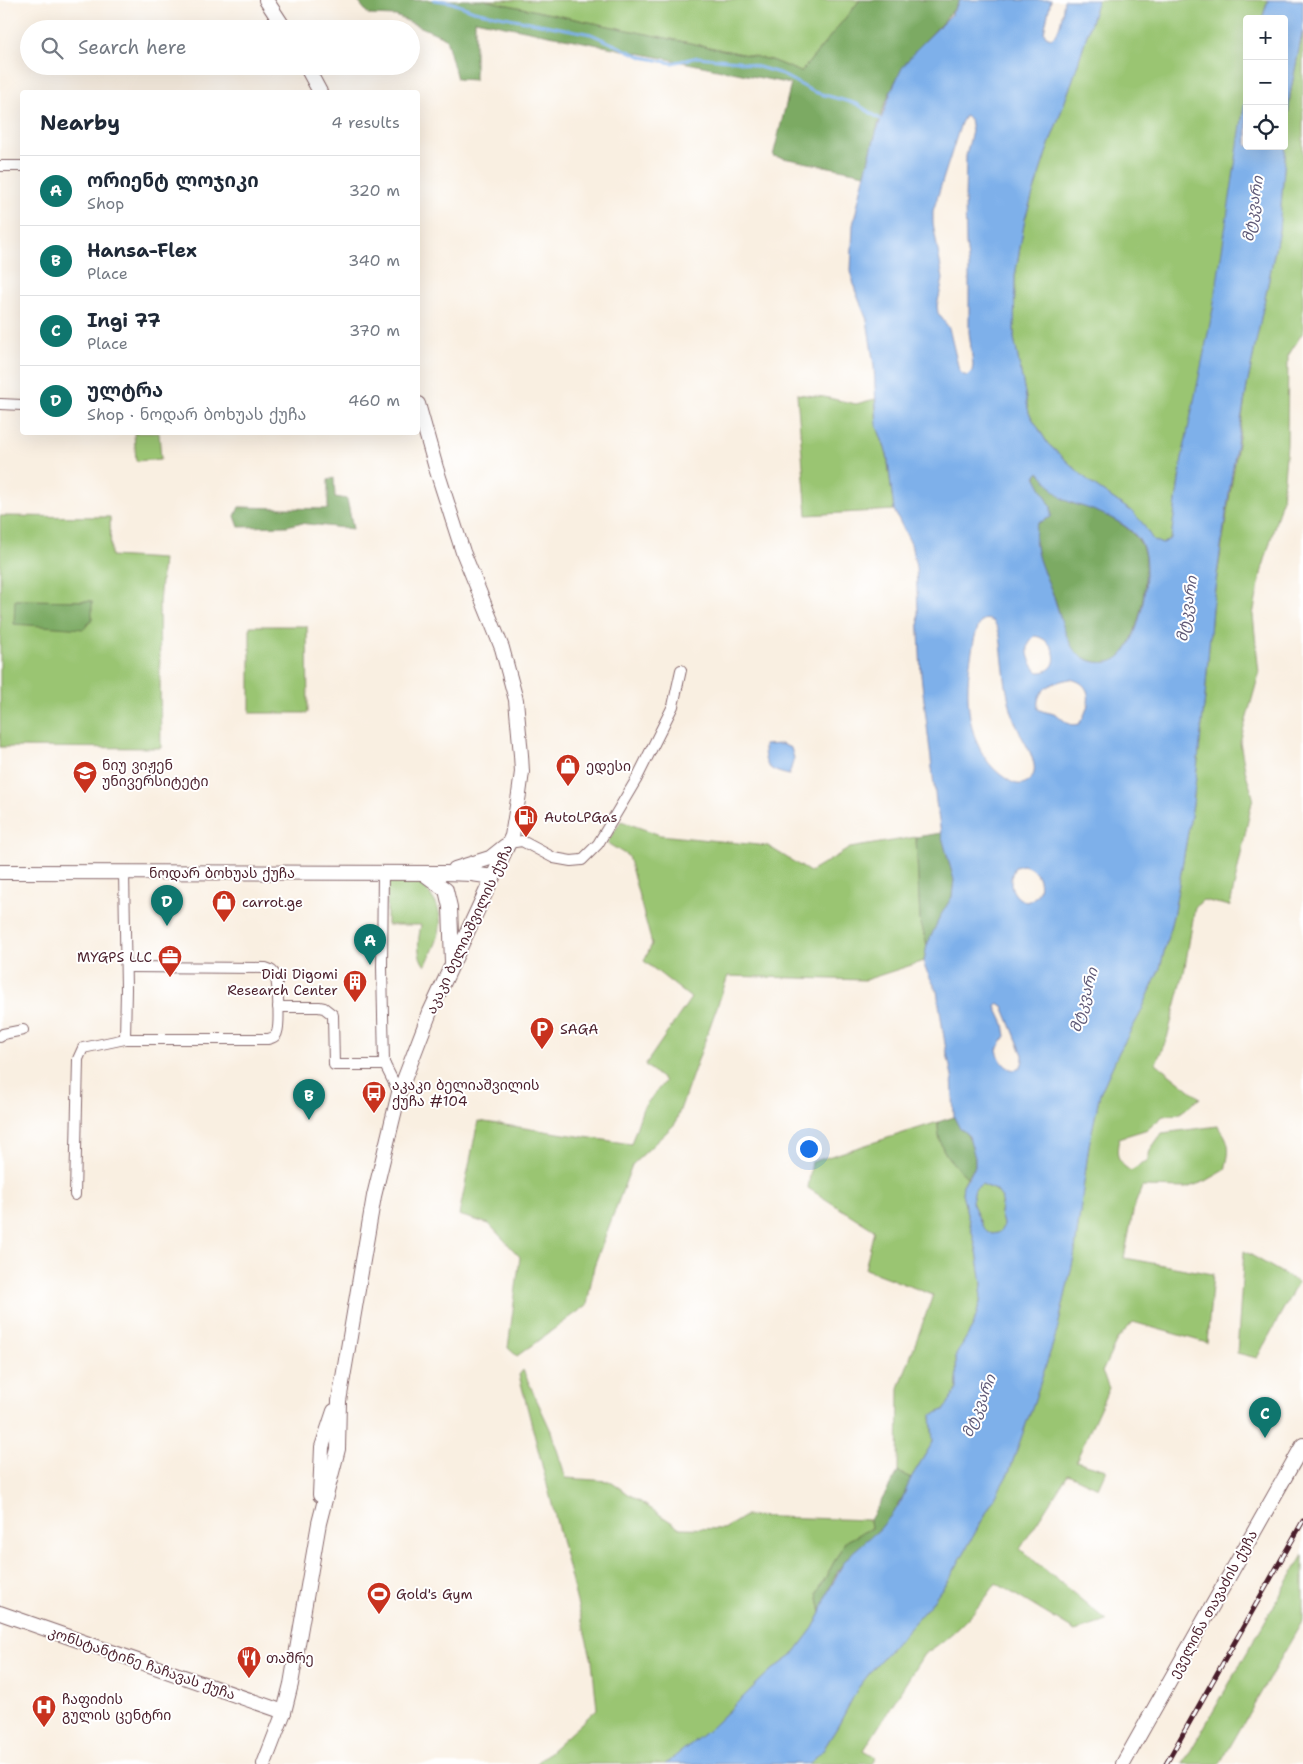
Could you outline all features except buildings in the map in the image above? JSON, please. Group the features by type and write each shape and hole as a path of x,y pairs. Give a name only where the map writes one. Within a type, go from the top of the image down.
{"main road":[{"path":"266,0 279,20"},
{"path":"311,75 319,90"},
{"name":"აკაკი ბელიაშვილის ქუჩა","path":"264,1764 284,1712 291,1684 319,1523 338,1449 339,1401 374,1196 399,1093 430,1012 508,843 513,828 522,772 516,700 502,648 463,552 420,411"},
{"path":"444,873 490,858 508,843"},
{"name":"ნოდარ ბოხუას ქუჩა","path":"0,872 444,873 493,877"},
{"path":"423,873 446,890 450,907 452,965"},
{"name":"აკაკი ბელიაშვილის ქუჩა","path":"319,1523 322,1447 339,1401"},
{"name":"ეველინა თავაძის ქუჩა","path":"1123,1764 1303,1445"},
{"name":"კონსტანტინე ჩაჩავას ქუჩა","path":"0,1613 284,1712"}],"street":[{"path":"0,166 20,166"},
{"path":"0,404 20,405"},
{"path":"508,843 522,841 554,858 571,860 582,860 598,844 640,771 673,706 681,670"},
{"path":"124,872 125,1039"},
{"path":"383,873 382,966 385,1065 399,1093"},
{"path":"75,1194 78,1060 83,1048 125,1039 271,1038 277,1033 278,1007 275,974 271,970 266,968 126,968"},
{"path":"278,1007 319,1007 324,1008 333,1015 334,1065 385,1065"},
{"path":"0,1037 3,1034 23,1030"},
{"path":"322,1447 338,1449"}],"green space":[{"path":"357,0 484,0 771,60 801,72 860,0 960,0 947,18 909,59 896,80 880,119 865,174 773,156 791,84 475,20 475,80 457,79 446,38 420,27 420,20 405,20 396,16 369,15"},
{"path":"484,0 860,0 801,72 771,60"},
{"path":"1098,0 1268,0 1263,15 1243,15 1243,114 1224,248 1204,361 1182,458 1171,538 1162,544 1153,540 1131,511 1092,484 1048,444 1029,413 1014,338 1015,276 1025,219 1046,153 1073,79"},
{"path":"1303,29 1303,332 1288,356 1287,445 1282,500 1261,574 1253,615 1259,674 1240,742 1245,770 1253,797 1230,906 1203,900 1195,907 1184,973 1167,1038 1156,1063 1200,1098 1179,1114 1163,1116 1148,1129 1119,1138 1118,1149 1120,1161 1131,1171 1148,1160 1150,1150 1162,1133 1218,1126 1225,1137 1228,1146 1228,1157 1225,1170 1206,1181 1186,1188 1142,1187 1134,1207 1124,1258 1213,1274 1207,1343 1133,1322 1117,1340 1102,1372 1109,1388 1076,1461 1106,1470 1098,1488 1068,1474 1020,1549 1107,1621 1075,1631 996,1583 982,1603 964,1622 934,1648 924,1654 864,1750 876,1757 872,1764 809,1764 823,1750 858,1688 929,1606 951,1576 1009,1472 1057,1331 1074,1257 1089,1145 1100,1094 1119,1052 1140,1014 1160,968 1174,912 1193,804 1205,697 1212,608 1247,386 1279,230 1286,150 1288,150 1290,95"},
{"path":"797,394 824,397 856,404 875,399 877,426 887,454 894,510 807,515"},
{"path":"134,435 159,435 161,459 136,461"},
{"path":"1037,473 1041,473 1059,496 1118,522 1131,532 1141,544 1145,569 1142,604 1132,638 1126,651 1118,659 1101,663 1092,661 1078,654 1068,641 1036,546 1035,537 1038,523 1051,517 1051,507 1036,478"},
{"path":"334,478 335,497 347,499 353,529 299,523 287,526 239,527 235,516 239,507 328,509 328,480"},
{"path":"0,516 110,517 111,556 163,559 159,603 161,748 0,747","holes":["16,600 92,602 15,624"]},
{"path":"15,600 92,601 92,619 84,629 14,624"},
{"path":"250,626 307,626 308,713 250,713"},
{"path":"621,821 660,835 768,846 810,872 850,848 916,837 920,920 927,945 924,961 865,980 728,976 675,1124 632,1165 594,1266 587,1305 517,1356 508,1348 520,1257 489,1224 459,1215 478,1121 631,1144 643,1108 665,1081 645,1065 691,998 644,961 652,944 628,856 607,843"},
{"path":"941,833 954,880 952,897 927,945 920,920 916,837"},
{"path":"409,880 419,882 429,893 436,903 439,913 439,932 425,966 419,952 421,925 387,925 387,882"},
{"path":"954,1117 971,1141 973,1148 975,1167 967,1177 945,1153 938,1132 938,1122"},
{"path":"938,1122 938,1132 945,1153 967,1177 963,1185 962,1194 977,1251 982,1284 980,1303 973,1326 956,1355 957,1389 944,1410 931,1415 933,1442 911,1478 898,1472 899,1388 933,1295 865,1269 874,1230 808,1188 812,1162"},
{"path":"982,1184 997,1191 1002,1198 1000,1213 1003,1224 1002,1229 998,1233 992,1234 982,1226 972,1202 975,1189"},
{"path":"1244,1251 1298,1282 1257,1358 1237,1353"},
{"path":"523,1370 551,1431 566,1478 609,1481 680,1528 724,1529 745,1516 870,1520 871,1528 845,1542 817,1593 821,1613 813,1628 792,1656 768,1673 710,1729 665,1764 536,1764 597,1709 592,1661 519,1375"},
{"path":"898,1472 911,1478 903,1496 894,1512 882,1527 845,1561 830,1586 821,1613 817,1593 845,1542 871,1528 870,1520"},
{"path":"1303,1555 1303,1620 1220,1764 1183,1764"}],"water":[{"name":"მტკვარი","path":"960,0 1051,0 1044,32 1046,36 1051,38 1059,27 1064,0 1098,0 1025,219 1015,276 1014,338 1029,413 1048,444 1092,484 1131,511 1141,521 1153,540 1162,544 1171,538 1182,458 1213,309 1243,112 1243,150 1286,150 1279,230 1247,386 1233,467 1212,608 1205,697 1193,804 1174,912 1160,968 1140,1014 1119,1052 1100,1094 1089,1145 1074,1257 1057,1331 1009,1472 951,1576 929,1606 858,1688 823,1750 809,1764 665,1764 710,1729 768,1673 792,1656 813,1628 821,1613 827,1594 844,1562 880,1529 900,1504 911,1478 933,1442 931,1415 944,1410 957,1389 956,1355 973,1326 980,1303 982,1284 977,1251 962,1194 963,1185 975,1167 975,1158 969,1136 959,1127 954,1117 952,1076 937,991 925,968 924,961 927,945 952,897 954,880 941,833 936,802 921,675 916,567 911,544 894,510 887,454 877,426 874,366 867,320 855,290 851,271 853,225 876,133 892,89 902,68 915,51 951,15","holes":["965,116 970,119 972,131 966,156 965,200 966,244 969,268 969,332 973,365 972,371 967,376 959,370 949,328 938,313 937,306 943,279 933,223 933,211 961,123","1039,472 1061,498 1119,522 1133,532 1142,545 1146,571 1142,606 1132,639 1125,651 1117,659 1098,662 1084,658 1073,648 1066,633 1036,546 1036,527 1038,523 1051,517 1051,507 1035,476","983,620 993,621 998,629 1011,709 1016,725 1033,759 1034,773 1031,779 1022,784 1015,784 1009,781 989,763 980,750 970,718 968,701 969,667 976,634","1035,636 1043,639 1053,649 1054,662 1046,671 1038,672 1032,664 1028,654 1031,640","1070,679 1084,686 1088,697 1088,704 1083,718 1079,724 1075,725 1056,715 1038,709 1039,696 1046,688 1057,682","1023,865 1029,867 1038,877 1039,889 1033,899 1026,902 1014,892 1011,878 1015,867","998,1003 1003,1006 1023,1055 1020,1068 1016,1070 1007,1067 999,1056 997,1049 1006,1036 1004,1024 996,1007","982,1184 997,1191 1002,1198 1000,1213 1003,1224 1002,1229 998,1233 992,1234 982,1226 972,1202 975,1189"]},
{"path":"1268,0 1303,0 1303,29 1290,95 1288,120 1288,15 1263,15"},
{"path":"781,744 791,748 794,758 789,775 772,769 766,763 764,745"}],"waterway":[{"path":"434,0 450,2 474,11 591,34 642,57 672,63 698,57 738,61 779,73 814,92 857,104 880,119"}],"railway":[{"path":"1166,1764 1303,1521"}],"place":[{"name":"ედესი","path":"568,787"},
{"name":"ნიუ ვიჟენ უნივერსიტეტი","path":"85,794"},
{"name":"AutoLPGas","path":"526,838"},
{"name":"carrot.ge","path":"224,923"},
{"name":"ულტრა","path":"167,926"},
{"name":"ორიენტ ლოჯიკი","path":"370,965"},
{"name":"MYGPS LLC","path":"170,978"},
{"name":"Didi Digomi Research Center","path":"355,1003"},
{"name":"SAGA","path":"542,1050"},
{"name":"აკაკი ბელიაშვილის ქუჩა #104","path":"374,1114"},
{"name":"Hansa-Flex","path":"309,1120"},
{"name":"Ingi 77","path":"1265,1438"},
{"name":"Gold's Gym","path":"379,1615"},
{"name":"თაშრე","path":"249,1679"},
{"name":"ჩაფიძის გულის ცენტრი","path":"44,1728"}]}
